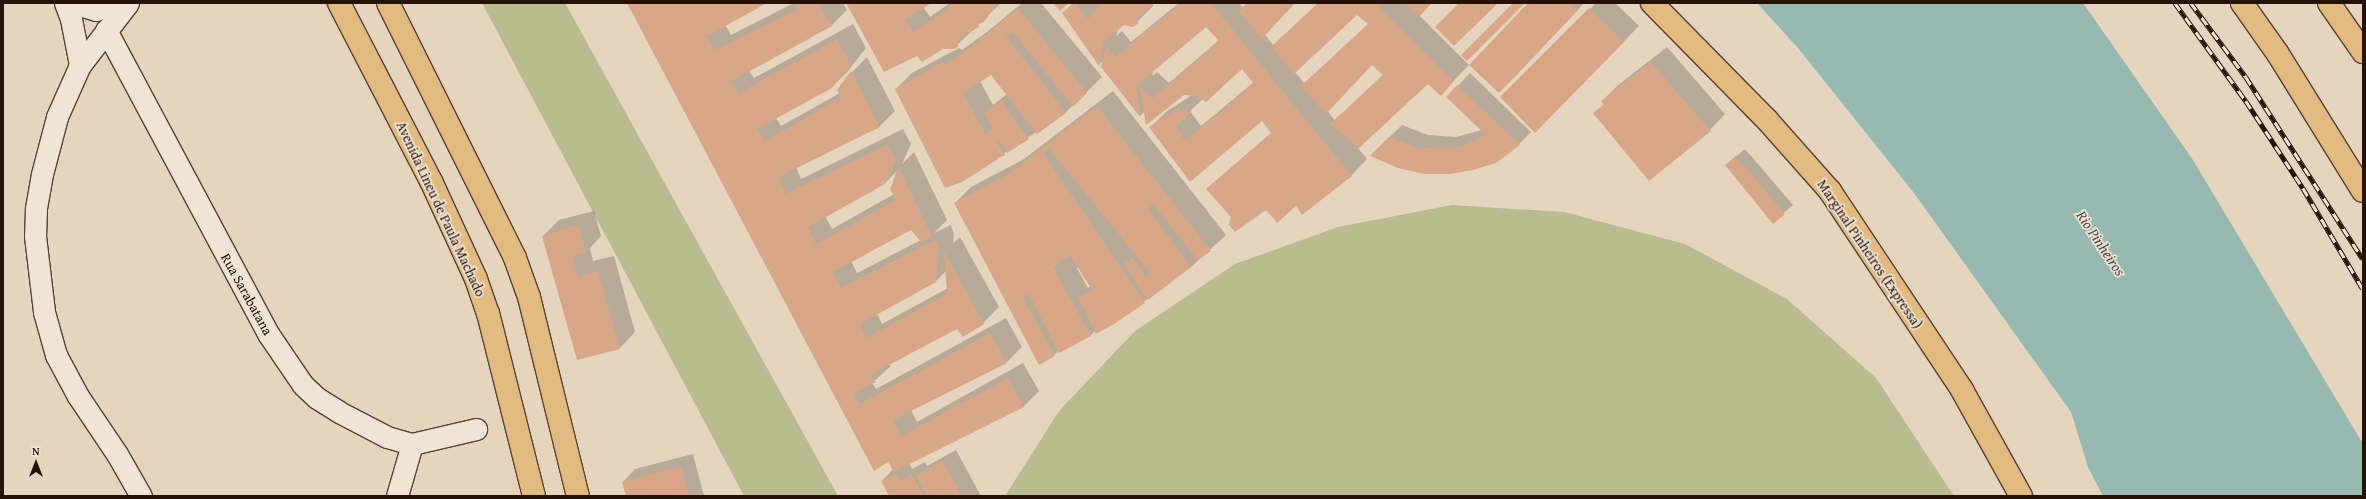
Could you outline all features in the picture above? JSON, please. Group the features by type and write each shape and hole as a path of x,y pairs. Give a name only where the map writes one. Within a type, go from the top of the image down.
{"highway":[{"name":"Avenida Lineu de Paula Machado","path":"339,3 431,181 476,278 488,313 534,496"},
{"path":"388,3 515,258 529,297 578,496"},
{"name":"Marginal Pinheiros (Expressa)","path":"1652,3 1767,120 1830,191 1962,390 2021,496"},
{"path":"2242,3 2278,54 2363,191"},
{"path":"2329,3 2361,44"}],"street":[{"path":"65,3 71,19 80,65"},
{"path":"72,3 96,10 104,9 119,3"},
{"path":"128,3 80,65 57,117 42,174 36,209 39,281 44,312 56,355 78,396 117,454 141,496"},
{"name":"Rua Sarabatana","path":"106,30 207,220 286,362 303,385 317,398 380,433 412,444"},
{"path":"397,496 412,444 476,429"}],"green space":[{"path":"482,3 565,3 838,496 744,496"},
{"path":"1452,205 1564,212 1685,244 1787,299 1876,378 1954,496 1005,496 1059,411 1135,331 1235,264 1338,227"}],"water":[{"name":"Rio Pinheiros","path":"1757,3 2083,3 2193,160 2363,444 2363,496 2103,496 2088,467 2071,412 1914,193 1798,48"}],"building":[{"path":"627,3 767,3 707,36 715,50 798,9 793,3 818,3 832,26 730,82 739,93 837,39 851,64 832,88 757,129 765,141 842,97 837,90 851,71 880,127 779,177 785,194 888,144 896,160 885,184 808,227 816,244 897,199 890,190 898,167 932,236 921,242 911,230 833,272 841,288 935,240 939,250 936,282 860,324 866,338 947,294 944,251 984,324 963,337 957,329 870,375 876,382 853,394 860,404 990,333 1007,363 893,420 901,436 1008,378 1024,407 894,472 888,462 874,471"},
{"path":"846,3 931,3 905,20 914,32 955,3 997,3 984,22 978,24 979,27 958,39 958,46 955,49 943,49 922,62 917,56 884,72"},
{"path":"1053,3 1069,3 1060,11"},
{"path":"1075,3 1088,19 1101,3 1154,3 1136,20 1139,23 1133,27 1124,25 1104,41 1099,66 1062,13"},
{"path":"1181,3 1211,3 1352,176 1302,215 1296,206 1277,223 1266,210 1235,232 1229,225 1231,217 1206,189 1271,133 1262,121 1190,182 1149,127 1178,108 1183,112 1192,111 1176,127 1185,141 1254,84 1242,69 1206,102 1197,96 1184,95 1146,125 1140,87 1153,98 1219,41 1206,27 1137,85 1140,117 1101,67 1106,45 1115,57"},
{"path":"1247,3 1294,3 1262,39 1239,11"},
{"path":"1318,3 1375,3 1454,81 1441,96 1428,84 1359,148 1330,124 1383,75 1372,65 1326,114 1301,86 1368,24 1357,15 1294,74 1271,47"},
{"path":"1404,3 1432,3 1419,17"},
{"path":"1459,3 1498,3 1454,46 1435,27"},
{"path":"1513,3 1525,3 1467,61 1461,55"},
{"path":"1528,3 1570,3 1578,10 1499,93 1469,65"},
{"path":"1018,8 1087,93 1073,107 1012,31 1006,36 1066,113 1037,134 991,75 963,93 985,133 993,129 984,113 1001,101 1029,139 1007,153 1003,144 995,140 1005,155 999,158 990,142 998,159 962,182 945,188 895,89 943,62 946,65 970,48"},
{"path":"1589,8 1624,42 1535,133 1500,97"},
{"path":"1651,62 1711,131 1649,181 1593,113 1604,105 1601,101"},
{"path":"1457,85 1520,145 1496,163 1473,170 1450,174 1424,174 1398,168 1370,156 1389,137 1416,147 1443,149 1464,145 1486,135 1446,97"},
{"path":"1097,106 1211,251 1198,260 1153,204 1148,209 1191,267 1148,300 1124,264 1133,258 1146,276 1150,272 1049,149 1043,153 1145,303 1096,334 1078,297 1092,290 1070,255 1053,267 1091,336 1059,353 1029,294 1023,297 1055,356 1039,365 954,203 1008,174"},
{"path":"1736,156 1785,214 1773,224 1725,165"},
{"path":"579,225 586,253 572,256 578,276 598,271 620,349 577,360 542,236"},
{"path":"943,461 962,496 927,496 916,476"},
{"path":"681,466 689,496 626,496 622,482"},
{"path":"896,473 900,481 912,474 924,496 889,496 881,481"}],"railway":[{"path":"2175,3 2246,101 2303,188 2363,289"},
{"path":"2191,3 2246,77 2363,259"}]}
